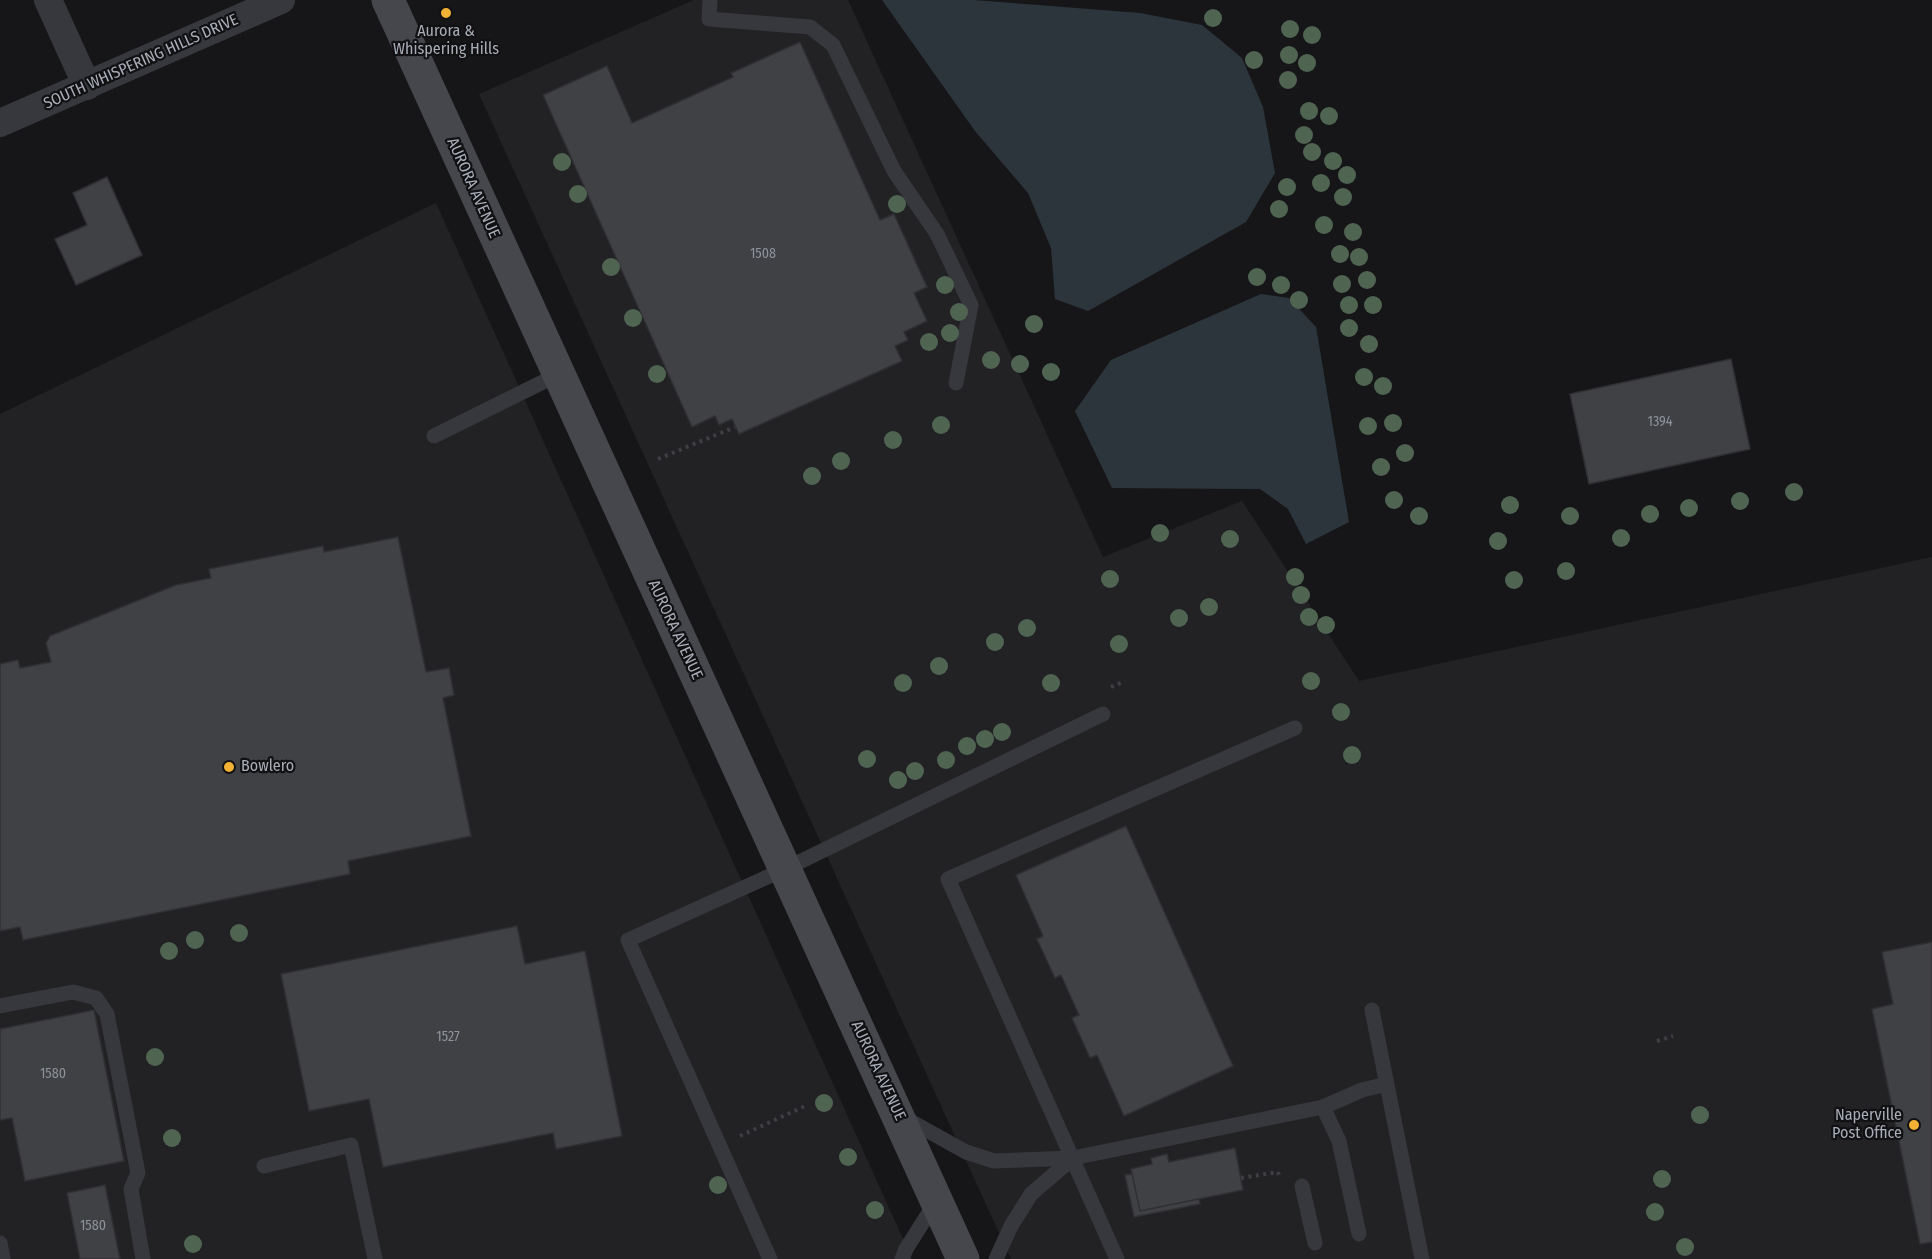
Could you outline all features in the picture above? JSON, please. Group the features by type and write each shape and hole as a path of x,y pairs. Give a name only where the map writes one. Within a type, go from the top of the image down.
{"main road":[{"name":"AURORA AVENUE","path":"388,0 557,375 963,1259"}],"street":[{"path":"48,0 87,86"},
{"name":"SOUTH WHISPERING HILLS DRIVE","path":"0,123 282,0"}],"lane":[{"path":"710,0 709,20 810,27 833,45 894,171 936,234 971,305 956,383"},
{"path":"434,436 557,375"},
{"path":"770,1259 628,940 785,869 1103,714"},
{"path":"1117,1259 948,879 1295,728"},
{"path":"0,1006 73,993 96,998 107,1014 138,1173 131,1190 142,1259"},
{"path":"1372,1010 1422,1259"},
{"path":"897,1114 966,1152 994,1161 1073,1158 1323,1107 1362,1090 1387,1084"},
{"path":"1323,1107 1339,1141 1359,1234"},
{"path":"264,1166 351,1145 375,1259"},
{"path":"996,1259 1011,1226 1030,1194 1073,1158"},
{"path":"1302,1186 1315,1244"},
{"path":"902,1259 937,1200"},
{"path":"0,1243 3,1259"}],"path":[{"path":"658,459 735,427"},
{"path":"1111,687 1125,681"},
{"path":"1657,1041 1673,1036"},
{"path":"719,1145 805,1106"},
{"path":"1241,1178 1278,1172"}],"shaded area":[{"path":"694,0 848,0 1103,557 1242,501 1359,681 1932,557 1932,1259 1011,1259 479,94"},
{"path":"882,0 974,0 1140,13 1202,25 1242,58 1263,107 1275,173 1246,222 1088,311 1055,299 1051,248 1028,193 975,131"},
{"path":"436,203 912,1259 0,1259 0,414"},
{"path":"1261,294 1289,298 1316,327 1349,522 1306,544 1288,509 1260,489 1112,488 1075,411 1111,360"}],"building":[{"path":"800,42 880,220 894,214 927,287 914,293 927,321 904,332 908,340 895,346 902,361 739,434 732,419 719,425 715,416 692,427 543,95 607,66 632,123 733,77 731,73"},
{"path":"107,177 142,255 76,285 55,239 87,225 73,193"},
{"path":"1731,359 1750,449 1589,484 1570,394"},
{"name":"Bowlero","path":"398,537 426,672 449,668 454,695 443,698 471,836 348,861 350,874 23,940 20,927 0,931 0,664 18,660 20,668 51,662 46,643 50,636 176,585 211,578 209,569 323,546 324,552"},
{"path":"1126,826 1233,1066 1124,1116 1097,1055 1090,1058 1072,1018 1079,1015 1061,975 1055,978 1037,939 1043,936 1016,875"},
{"path":"517,926 525,964 585,951 622,1136 556,1149 553,1133 383,1167 369,1099 309,1111 281,974"},
{"name":"Naperville Post Office","path":"1932,942 1932,1242 1920,1244 1872,1009 1893,1004 1882,952"},
{"path":"94,1010 124,1161 25,1181 12,1118 0,1120 0,1029"},
{"path":"1235,1148 1243,1190 1140,1211 1131,1169 1152,1164 1151,1158 1167,1154 1169,1162"},
{"path":"1132,1174 1140,1211 1199,1199 1200,1204 1134,1217 1125,1175"},
{"path":"105,1185 120,1259 80,1259 67,1193"}],"place":[{"name":"Aurora & Whispering Hills","path":"446,13"},
{"name":"Bowlero","path":"229,767"},
{"name":"Naperville Post Office","path":"1914,1125"}]}
